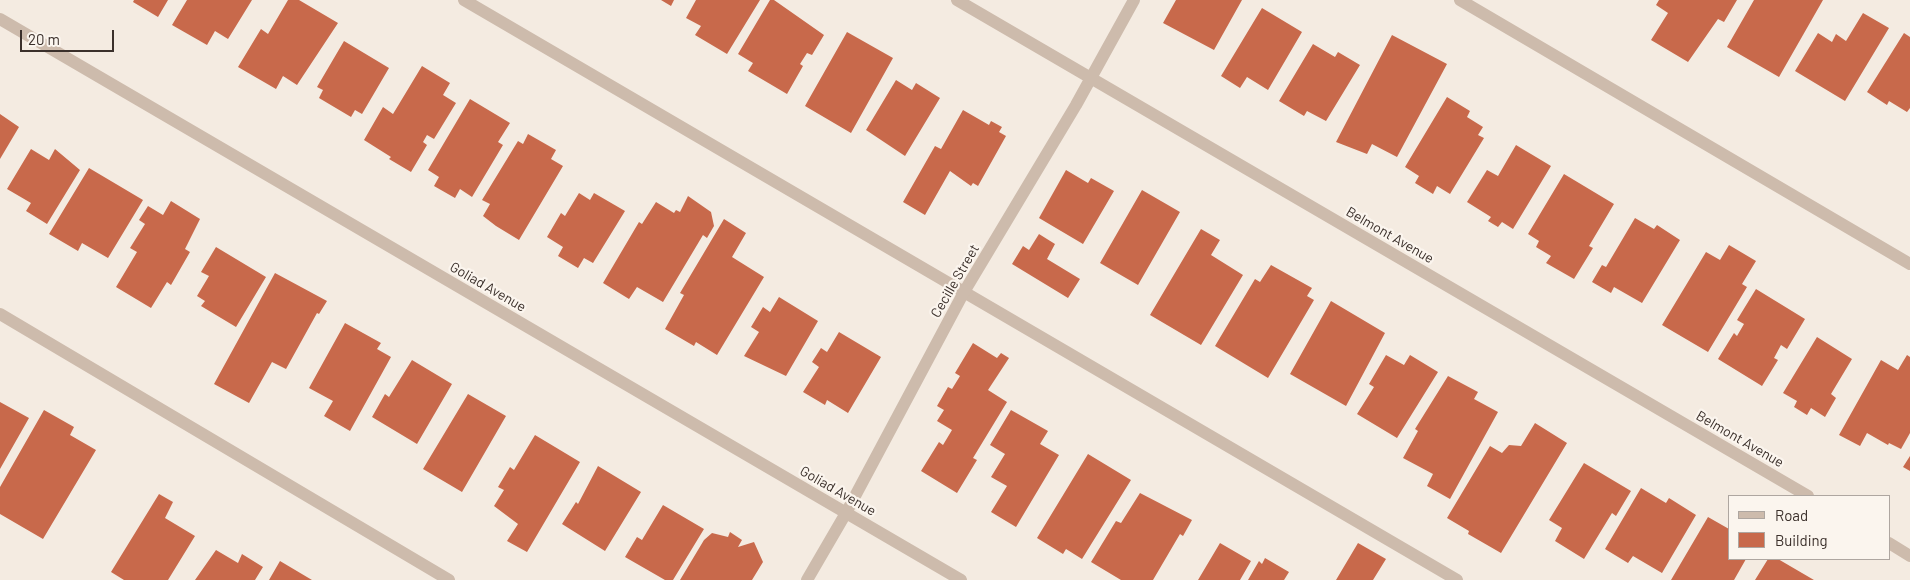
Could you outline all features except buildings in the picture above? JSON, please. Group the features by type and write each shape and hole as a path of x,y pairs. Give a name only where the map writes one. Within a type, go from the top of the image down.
{"street":[{"path":"464,0 1457,580"},
{"name":"Belmont Avenue","path":"957,0 1806,495"},
{"name":"Cecille Street","path":"807,580 846,513 964,292 1091,78 1134,0"},
{"path":"1460,0 1910,264"},
{"name":"Goliad Avenue","path":"0,19 961,580"},
{"path":"0,314 449,580"},
{"path":"1890,545 1910,556"}]}
